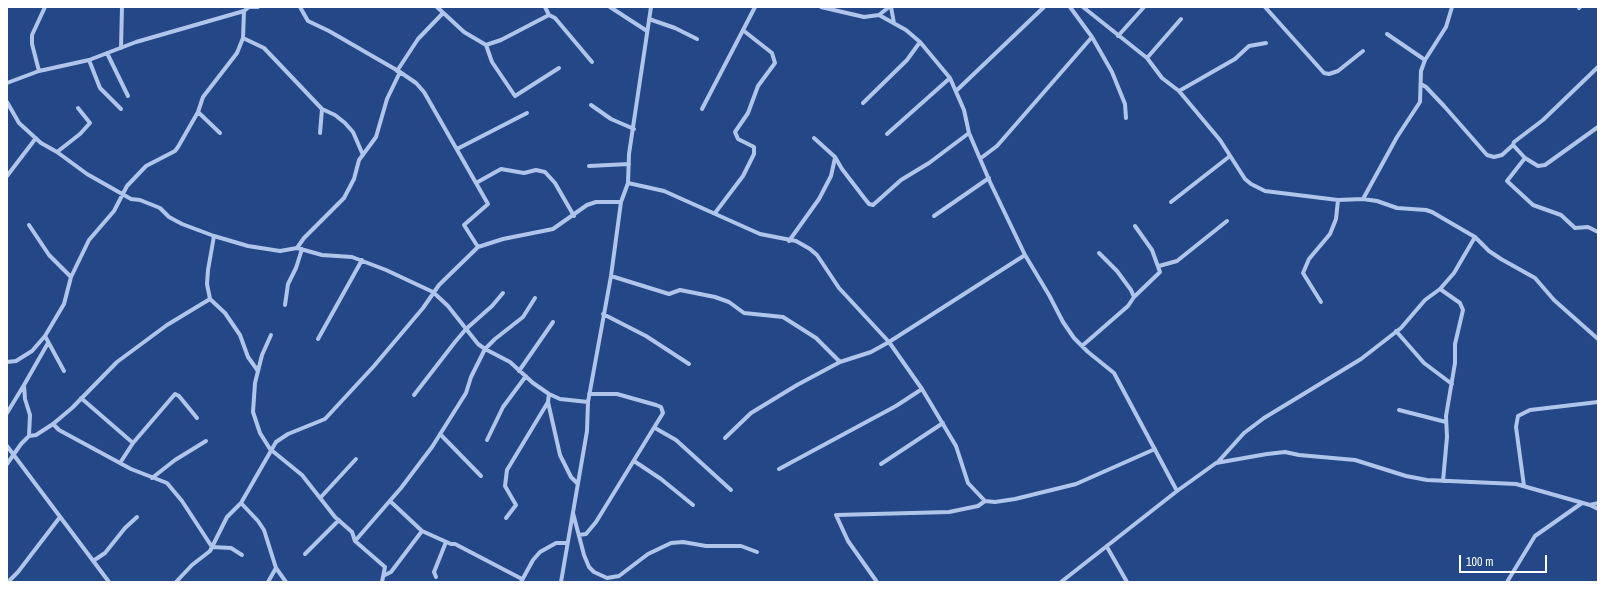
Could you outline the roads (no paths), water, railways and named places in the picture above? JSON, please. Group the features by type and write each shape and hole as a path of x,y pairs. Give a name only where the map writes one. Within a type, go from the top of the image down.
{"street":[{"path":"39,71 32,44 32,35 45,7"},
{"path":"121,48 122,7"},
{"path":"7,83 39,71 89,60 136,42 185,29 238,11 244,11 249,7 258,7"},
{"path":"300,7 308,21 329,31 398,71 416,83 424,92 458,149 488,204 464,225 478,247"},
{"path":"545,7 549,15 555,18 592,62"},
{"path":"610,7 647,31"},
{"path":"561,582 587,431 589,394 611,276 621,202 628,183 629,164 651,7"},
{"path":"702,109 744,31 755,7"},
{"path":"821,7 859,17 879,15 890,7 894,23"},
{"path":"956,91 1044,7"},
{"path":"1070,7 1092,37 1112,72 1123,97 1126,118"},
{"path":"1083,7 1147,58 1162,78 1179,91 1220,140 1245,179 1265,192 1338,200 1364,199 1377,201 1397,208 1426,210 1440,216 1475,237 1489,251 1535,278 1554,300 1598,339"},
{"path":"1118,36 1144,7"},
{"path":"1265,7 1324,73 1329,74 1338,71 1363,51"},
{"path":"1364,199 1397,138 1420,102 1421,71 1425,60 1446,27 1452,7"},
{"path":"297,248 304,238 344,198 354,179 359,160 376,137 387,98 398,71 418,39 441,9 464,32 486,45 496,67 515,96 559,68"},
{"path":"7,362 16,361 32,351 45,336 64,304 71,277 85,246 114,211 122,194 146,166 175,151 198,112 203,97 212,83 237,53 243,38 244,11"},
{"path":"486,45 501,40 549,15"},
{"path":"879,15 906,30 920,42 950,78 956,91 969,133 1025,255 1063,322 1082,346 1114,373 1177,491"},
{"path":"649,19 675,28 697,38"},
{"path":"1147,58 1181,19"},
{"path":"715,213 743,176 754,154 754,147 738,139 735,132 748,113 758,86 776,60 772,53 744,31"},
{"path":"1387,34 1425,60"},
{"path":"981,158 997,146 1092,37"},
{"path":"243,38 264,48 322,109 335,115 345,123 353,132 363,155"},
{"path":"863,103 907,60 920,42"},
{"path":"1179,91 1235,59 1249,46 1266,43"},
{"path":"108,53 128,96"},
{"path":"89,60 100,88 122,109"},
{"path":"1421,84 1426,87 1444,106 1487,155 1494,158 1502,155 1543,120 1598,67"},
{"path":"887,134 950,78"},
{"path":"7,102 19,123 41,143 57,152 81,170 131,199 140,200 160,208 169,217 214,236 248,246 280,251 297,248 322,255 352,257 362,260 433,292 448,306 485,350 510,362 519,371 549,394 560,399 588,402"},
{"path":"591,105 611,119 634,129"},
{"path":"57,152 80,134 90,123 78,108"},
{"path":"320,134 322,109"},
{"path":"198,112 220,133"},
{"path":"458,149 527,113"},
{"path":"1513,145 1525,158 1538,166 1545,165 1598,127"},
{"path":"814,138 835,157 865,200 869,204 873,205 901,180 929,163 969,133"},
{"path":"7,176 36,138"},
{"path":"1170,202 1230,156"},
{"path":"789,241 828,182 831,176 835,157"},
{"path":"1525,158 1507,181 1533,205 1562,215 1575,228 1588,227 1598,232"},
{"path":"588,166 629,164"},
{"path":"476,183 501,169 524,173 536,170 545,172 555,183 574,216"},
{"path":"934,216 989,178"},
{"path":"628,183 664,191 760,234 800,243 817,255 839,288 889,342 922,389 956,446 968,483 985,501 995,502 1015,499 1076,484 1155,449"},
{"path":"1321,302 1303,273 1309,258 1330,234 1336,219 1338,200"},
{"path":"176,582 212,547 227,517 241,503 270,449 276,442 288,434 325,420 423,308 433,292 461,261 478,247 503,238 553,229 574,216 587,205 596,202 621,202"},
{"path":"1159,266 1177,261 1227,221"},
{"path":"29,225 49,255 71,277"},
{"path":"1082,346 1128,306 1134,297 1160,272 1152,250 1135,226"},
{"path":"214,236 207,284 210,299 225,313 240,335 248,357 258,371"},
{"path":"1061,582 1177,491 1216,463 1244,433 1264,418 1361,359 1408,322 1425,300 1440,289 1454,273 1475,237"},
{"path":"285,305 288,284 296,268 302,249"},
{"path":"1099,253 1118,271 1134,297"},
{"path":"725,438 751,413 840,362 871,352 889,342 1025,255"},
{"path":"318,339 362,260"},
{"path":"611,276 670,294 680,290 716,297 729,302 744,313 783,317 816,338 840,362"},
{"path":"1440,289 1460,303 1463,310 1455,344 1455,363 1446,422 1447,437 1444,481"},
{"path":"414,395 466,329 492,306 503,293"},
{"path":"355,541 390,501 440,434 466,393 471,377 485,350 495,339 523,316 535,298"},
{"path":"7,464 21,444 29,436 36,435 53,424 72,408 80,398 117,362 167,325 210,299"},
{"path":"603,314 646,336 689,364"},
{"path":"519,371 553,322"},
{"path":"1396,331 1424,363 1452,384"},
{"path":"271,335 258,371 253,412 260,433 270,449 302,475 338,520 352,532 355,541 385,568 382,582"},
{"path":"45,336 64,371"},
{"path":"7,413 48,343"},
{"path":"487,440 504,407 526,376"},
{"path":"24,385 30,415 29,436"},
{"path":"779,469 896,406 922,389"},
{"path":"120,463 134,443 175,394 179,396 197,418"},
{"path":"549,394 548,402 560,455 571,477 577,483"},
{"path":"579,535 586,534 590,530 663,413 661,407 617,394 589,394"},
{"path":"80,398 134,443"},
{"path":"506,518 516,505 504,486 508,470 548,402"},
{"path":"1524,486 1516,427 1518,416 1530,410 1598,402"},
{"path":"1399,410 1446,422"},
{"path":"881,464 943,423"},
{"path":"53,424 59,430 120,463 152,478 163,481 174,489 212,547"},
{"path":"655,428 676,440 731,490"},
{"path":"440,434 481,476"},
{"path":"152,478 175,460 206,441"},
{"path":"7,446 109,582"},
{"path":"1216,463 1227,460 1285,452 1360,460 1406,476 1427,480 1524,486 1590,505 1598,509"},
{"path":"321,497 356,460"},
{"path":"634,461 661,478 693,505"},
{"path":"390,501 422,531 446,542 455,544 475,554 521,581 540,552 556,543 567,544"},
{"path":"877,582 848,541 836,515 948,512 978,506 985,501"},
{"path":"241,503 258,521 264,530 276,568 286,582"},
{"path":"1507,582 1535,536 1582,503"},
{"path":"1590,505 1598,503"},
{"path":"573,511 584,555 589,567 601,577 607,578 619,576 648,554 671,543 683,542 706,546 741,546 757,552"},
{"path":"8,582 18,572 60,517"},
{"path":"94,561 105,553 137,517"},
{"path":"305,554 338,520"},
{"path":"384,574 391,572 422,531"},
{"path":"436,577 434,572 446,542"},
{"path":"212,547 230,548 242,555"},
{"path":"1107,547 1127,582"},
{"path":"268,582 276,568"},
{"path":"601,577 602,582"}]}
